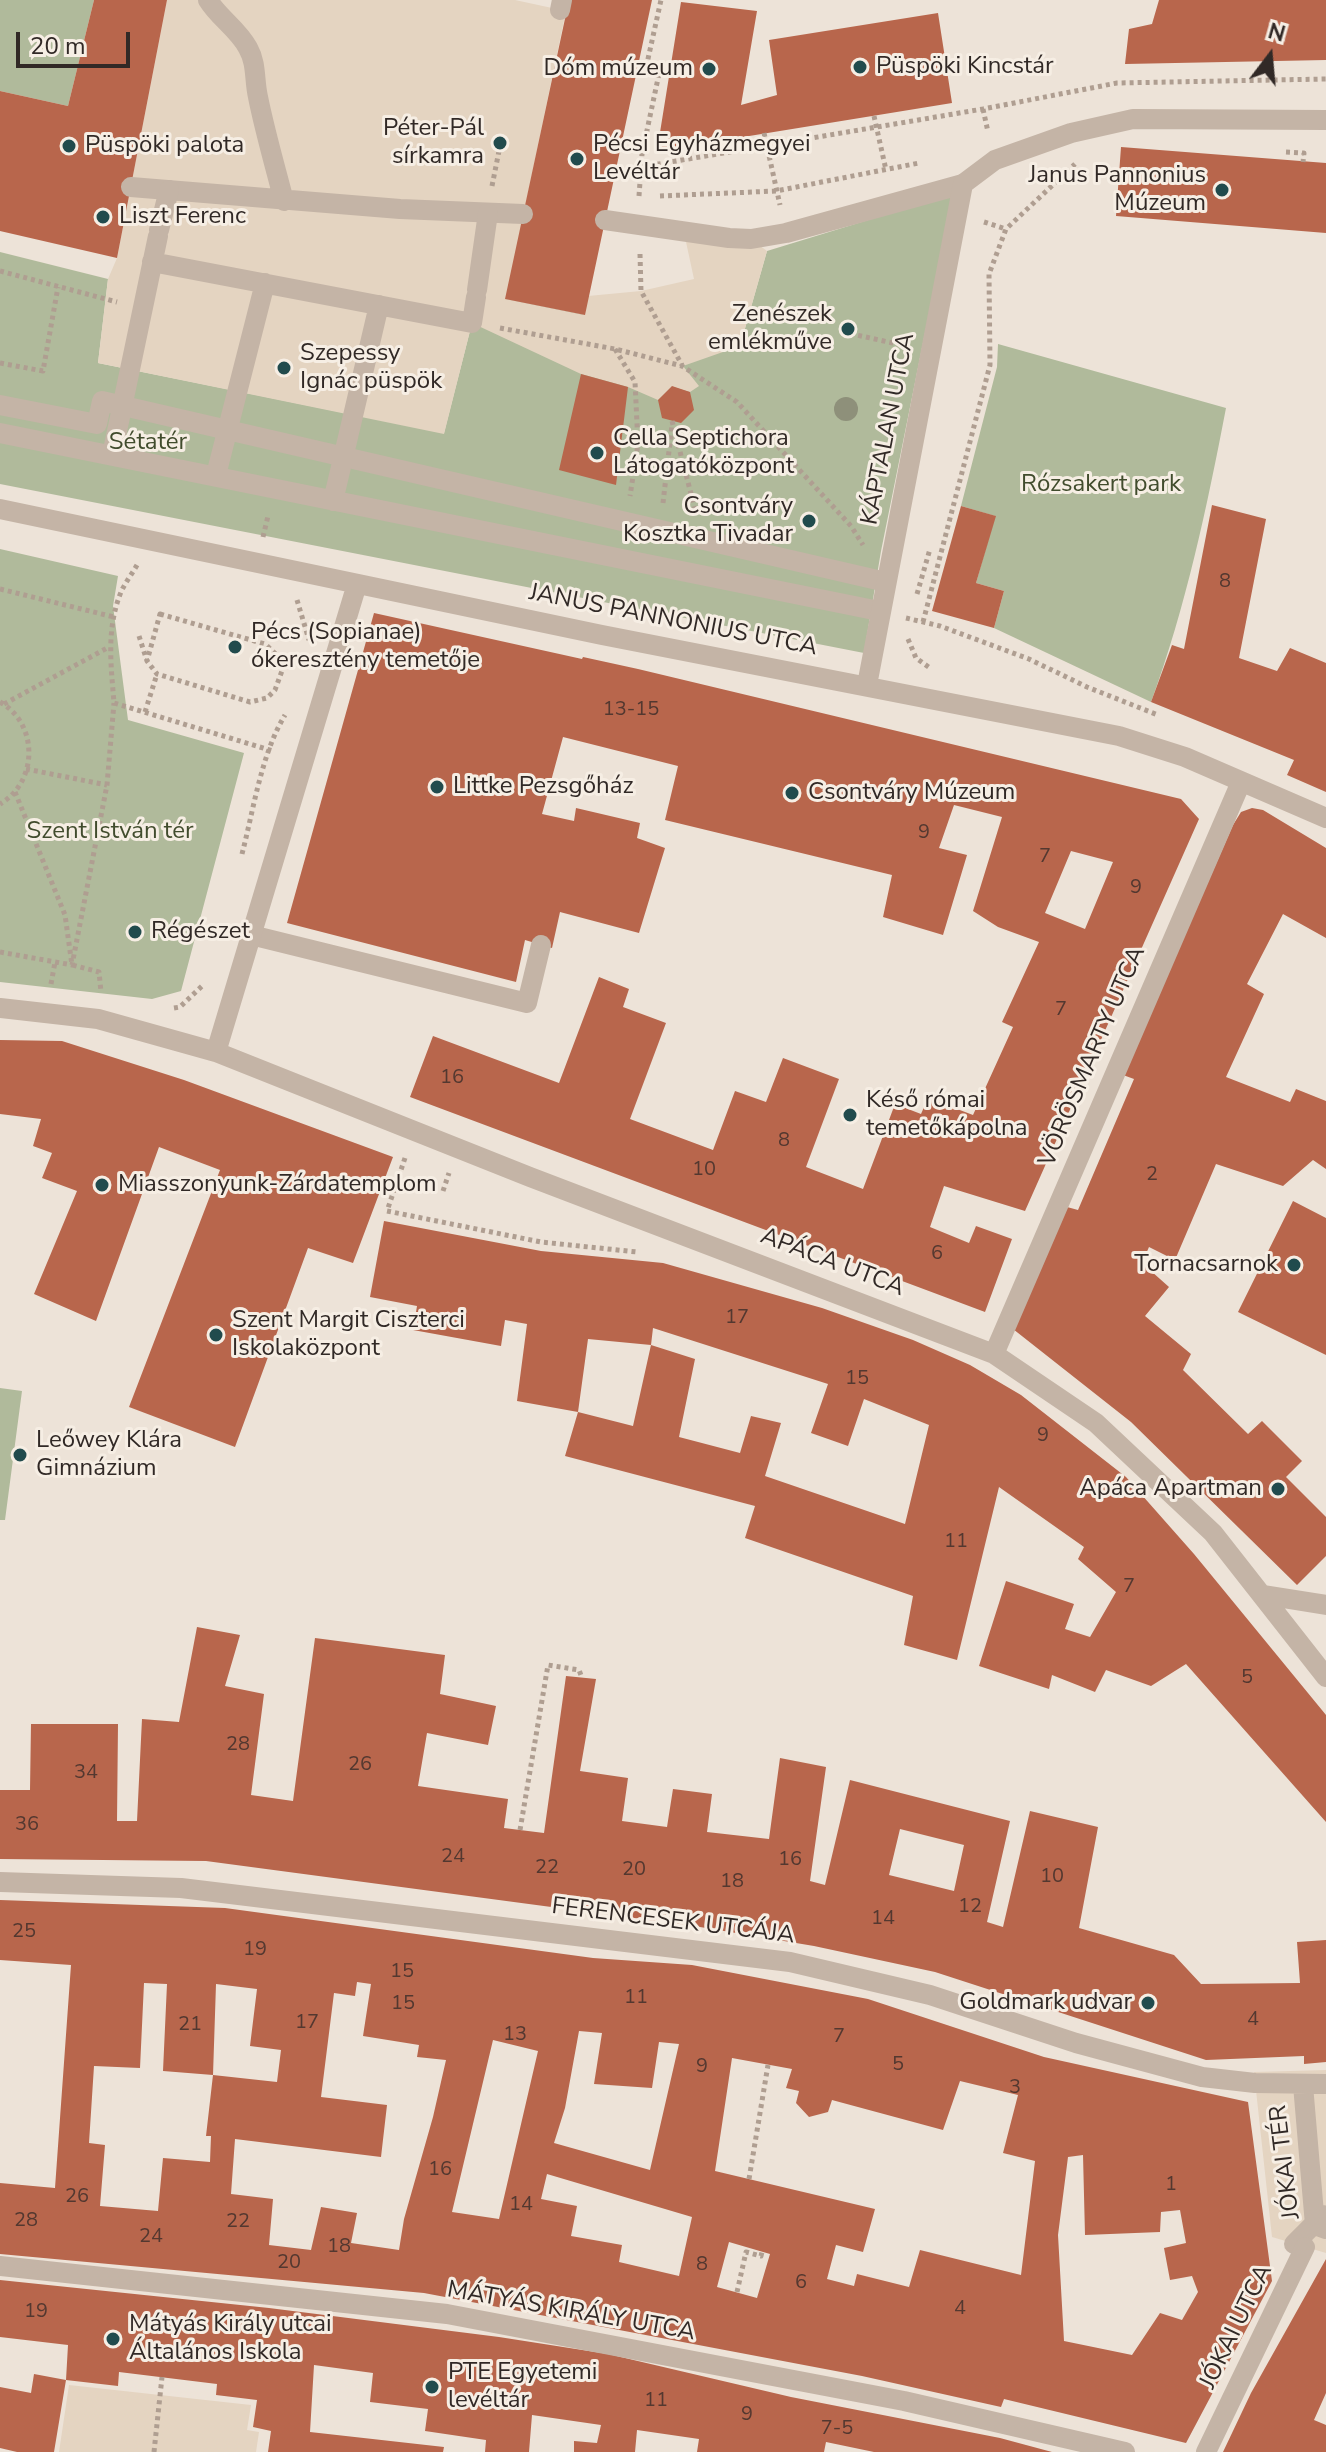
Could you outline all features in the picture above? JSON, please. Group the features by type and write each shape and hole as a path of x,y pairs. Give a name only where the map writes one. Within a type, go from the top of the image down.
{"street":[{"path":"208,0 217,15 231,26 248,47 255,66 257,93 284,201"},
{"path":"605,220 751,239 786,233 963,184 995,160 1071,133 1133,119 1326,120"},
{"name":"KÁPTALAN UTCA","path":"867,685 878,611 963,184"},
{"path":"131,187 284,201 523,214"},
{"path":"112,455 169,190"},
{"path":"152,262 472,323 488,213"},
{"path":"216,475 265,283"},
{"path":"333,501 379,305"},
{"path":"0,405 97,424 102,401 703,537 886,582"},
{"path":"0,433 878,611"},
{"name":"JANUS PANNONIUS UTCA","path":"0,509 602,635 1119,736 1185,757 1326,818"},
{"path":"0,1008 98,1019 216,1052 357,584"},
{"name":"VÖRÖSMARTY UTCA","path":"994,1354 1241,782"},
{"path":"251,935 527,1003 541,945"},
{"name":"APÁCA UTCA","path":"216,1052 530,1177 994,1354 1096,1423 1213,1533 1326,1677"},
{"path":"1264,1595 1326,1605"},
{"name":"FERENCESEK UTCÁJA","path":"0,1882 181,1888 790,1962 930,1995 1076,2043 1202,2077 1326,2084"},
{"name":"JÓKAI TÉR","path":"1303,2085 1322,2222"},
{"name":"JÓKAI UTCA","path":"1206,2452 1299,2245 1322,2222"},
{"name":"MÁTYÁS KIRÁLY UTCA","path":"0,2266 447,2314 904,2401 1125,2452"}],"path":[{"path":"661,0 646,68 660,69 641,167 639,197 776,191 931,161"},
{"path":"641,167 877,128 1117,83 1326,79"},
{"path":"874,116 889,187 900,184 904,200"},
{"path":"764,133 776,191"},
{"path":"1274,151 1304,153 1303,162"},
{"path":"923,622 977,432 990,365 989,274 1006,229 1085,155"},
{"path":"0,271 142,307"},
{"path":"0,363 43,371 58,287"},
{"path":"641,291 682,366"},
{"path":"472,323 615,349 682,366 737,402 851,526 886,582"},
{"path":"852,334 930,352"},
{"path":"615,349 635,382 638,444 626,521"},
{"path":"660,528 672,421 703,537"},
{"path":"911,619 930,549"},
{"path":"72,965 107,785 114,703 109,647 122,589 130,578"},
{"path":"0,589 114,617"},
{"path":"296,597 311,643"},
{"path":"878,611 923,622 1029,659 1087,687"},
{"path":"139,636 147,661 157,674 250,702 267,698 275,690 283,668 280,658 265,644 160,614 147,661"},
{"path":"0,804 22,783 30,758 28,738 16,715 2,703 109,647"},
{"path":"145,712 157,674"},
{"path":"114,703 304,761"},
{"path":"241,857 277,729 292,706"},
{"path":"26,769 107,785"},
{"path":"15,792 65,915 72,965"},
{"path":"0,952 99,972 101,1004 98,1019"},
{"path":"50,987 55,962"},
{"path":"167,1008 180,1007 196,995 208,978"},
{"path":"409,1146 387,1211 541,1242 652,1253"},
{"path":"520,1830 548,1665 579,1670 582,1678"},
{"path":"749,2179 768,2065"},
{"path":"737,2292 746,2252 761,2256 762,2252"},
{"path":"154,2452 162,2377"}],"green space":[{"path":"0,0 94,0 68,106 0,91"},
{"name":"Sétatér","path":"953,194 881,551 864,653 0,484 0,252 108,279 98,363 444,433 472,323 505,299 740,346 767,251"},
{"name":"Rózsakert park","path":"998,344 1226,408 1194,556 1175,630 1151,702 994,628 1004,591 976,583 995,516 961,506 997,367"},
{"name":"Szent István tér","path":"0,549 118,576 113,606 128,720 244,753 181,991 152,999 0,982"},
{"path":"0,1388 22,1391 5,1520 0,1520"}],"shaded area":[{"path":"167,0 515,0 566,11 506,299 584,315 588,296 641,291 694,279 683,228 751,239 767,251 740,346 683,366 699,386 690,392 672,387 658,400 628,387 581,374 472,323 444,434 98,363 108,279 117,258"},
{"path":"1326,2070 1326,2253 1272,2237 1254,2072"},
{"path":"69,2385 251,2405 247,2430 259,2432 256,2452 59,2452"}],"building":[{"name":"Püspöki palota","path":"94,0 167,0 117,258 0,231 0,91 68,106"},
{"name":"Pécsi Egyházmegyei Levéltár","path":"569,0 652,0 585,315 505,299"},
{"path":"1159,0 1326,0 1326,60 1125,64 1129,29 1152,24"},
{"path":"681,2 757,11 741,105 777,95 769,40 938,13 952,103 657,151"},
{"name":"Janus Pannonius Múzeum","path":"1121,147 1326,163 1326,233 1116,216"},
{"path":"581,374 628,387 616,485 559,470"},
{"path":"672,386 690,392 694,410 681,423 662,418 658,400"},
{"path":"1212,505 1266,519 1239,658 1277,671 1290,648 1326,663 1326,792 1287,775 1294,760 1151,702 1172,645 1184,649"},
{"path":"961,506 996,516 976,583 1004,591 994,628 932,611"},
{"path":"374,613 638,669 1181,799 1199,819 1025,1211 944,1186 930,1227 969,1243 976,1226 1012,1239 985,1312 410,1097 433,1036 559,1083 599,977 629,989 623,1007 666,1023 630,1119 713,1150 735,1091 766,1102 783,1058 839,1079 806,1167 863,1189 895,1104 921,1114 928,1098 973,1115 1013,1027 1002,1022 1039,942 998,927 973,911 1002,817 954,805 939,848 967,855 943,935 883,917 892,875 665,820 678,766 563,737 542,814 574,821 576,808 640,823 637,838 665,848 639,933 560,912 552,948 525,940 516,982 287,923","holes":["1071,851 1113,862 1085,929 1045,913"]},
{"path":"1252,808 1263,810 1326,848 1326,938 1283,914 1247,984 1264,994 1226,1077 1290,1102 1296,1089 1326,1101 1326,1169 1313,1160 1283,1186 1216,1164 1175,1260 1149,1247 1142,1263 1169,1287 1145,1316 1191,1354 1183,1370 1248,1434 1262,1421 1302,1461 1286,1477 1326,1517 1326,1556 1297,1585 1131,1422 1013,1329 1067,1207 1078,1210 1134,1079 1123,1075 1233,825 1241,812"},
{"name":"Szent Margit Ciszterci Iskolaközpont","path":"0,1040 62,1041 184,1080 393,1157 353,1263 308,1248 235,1447 129,1407 220,1170 159,1147 96,1321 34,1294 77,1191 42,1178 52,1153 33,1146 41,1119 0,1114"},
{"name":"Tornacsarnok","path":"1293,1201 1326,1218 1326,1355 1238,1312"},
{"path":"384,1221 541,1251 663,1263 822,1308 913,1340 970,1365 1021,1395 1126,1477 1194,1554 1326,1715 1326,1822 1186,1664 1151,1686 1106,1670 1095,1692 1052,1675 1049,1689 979,1666 1006,1581 1074,1604 1065,1629 1090,1637 1116,1592 1078,1559 1084,1547 999,1487 957,1660 904,1645 913,1596 745,1538 755,1506 565,1456 578,1412 517,1401 527,1324 505,1320 501,1346 413,1330 417,1306 370,1297","holes":["653,1328 828,1384 811,1433 848,1446 864,1399 929,1425 905,1524 765,1476 781,1423 751,1416 740,1453 679,1437 695,1359 651,1345","588,1339 651,1345 633,1426 578,1412"]},
{"path":"197,1627 240,1635 225,1686 264,1694 251,1795 293,1801 315,1638 445,1655 440,1694 496,1706 488,1745 427,1733 418,1786 508,1799 504,1828 544,1833 566,1676 596,1679 580,1771 628,1778 622,1821 667,1827 673,1789 712,1794 707,1832 769,1839 780,1758 826,1767 810,1881 825,1885 850,1780 1010,1821 987,1922 1003,1927 1030,1811 1098,1827 1079,1928 1174,1955 1201,1984 1300,1983 1297,1942 1326,1940 1326,2062 1304,2064 1304,2056 1206,2060 935,1972 814,1946 694,1926 206,1861 0,1859 0,1790 30,1790 31,1724 118,1724 117,1821 137,1821 142,1719 179,1722","holes":["900,1829 964,1845 954,1891 889,1875"]},
{"path":"0,1900 225,1908 593,1958 692,1965 868,1999 1044,2057 1248,2102 1272,2281 1186,2443 1004,2399 1001,2407 862,2376 424,2293 0,2254 0,2183 55,2188 71,1965 0,1960","holes":["357,1982 371,1984 363,2036 419,2045 417,2057 446,2060 404,2219 399,2250 351,2243 357,2213 321,2207 311,2250 269,2245 273,2199 231,2194 235,2139 381,2157 387,2105 321,2097 334,1993 355,1996","144,1983 167,1984 163,2071 213,2075 206,2136 211,2136 210,2162 163,2158 158,2211 100,2206 105,2145 89,2143 94,2066 140,2068","216,1984 257,1989 250,2046 281,2050 277,2082 213,2075","579,2031 602,2033 594,2084 652,2088 659,2042 679,2044 650,2170 554,2143 565,2108","493,2040 538,2051 499,2219 452,2212","732,2058 792,2069 786,2088 799,2091 796,2103 809,2117 828,2112 832,2100 943,2130 960,2081 1018,2095 1003,2153 1035,2161 1021,2275 920,2250 909,2287 857,2274 854,2286 827,2279 836,2245 863,2252 875,2209 715,2171","1083,2155 1085,2235 1160,2232 1161,2212 1180,2210 1186,2243 1164,2248 1170,2280 1192,2276 1198,2292 1182,2320 1160,2313 1132,2355 1064,2341 1058,2235 1068,2157","547,2174 692,2217 679,2276 619,2262 622,2245 571,2236 577,2206 541,2199","729,2242 770,2254 757,2298 717,2287"]},
{"path":"1326,2259 1326,2393 1314,2420 1326,2425 1326,2452 1223,2452 1251,2393"},
{"path":"0,2280 269,2308 608,2354 791,2397 1000,2438 1052,2452 874,2452 826,2442 824,2452 697,2452 699,2439 637,2430 635,2452 574,2452 574,2441 597,2443 601,2425 532,2415 529,2452 485,2452 486,2440 425,2431 428,2409 370,2402 373,2373 314,2365 310,2432 444,2447 443,2452 268,2452 271,2431 253,2427 257,2400 216,2395 217,2384 119,2372 118,2386 66,2380 68,2345 0,2337"},
{"path":"34,2374 66,2380 54,2452 17,2452 0,2448 0,2387 31,2393"}],"place":[{"name":"Püspöki Kincstár","path":"860,67"},
{"name":"Dóm múzeum","path":"709,69"},
{"name":"Péter-Pál sírkamra","path":"500,143"},
{"name":"Püspöki palota","path":"69,146"},
{"name":"Pécsi Egyházmegyei Levéltár","path":"577,159"},
{"name":"Janus Pannonius Múzeum","path":"1222,190"},
{"name":"Liszt Ferenc","path":"103,217"},
{"name":"Zenészek emlékműve","path":"848,329"},
{"name":"Szepessy Ignác püspök","path":"284,368"},
{"name":"Cella Septichora Látogatóközpont","path":"597,453"},
{"name":"Csontváry Kosztka Tivadar","path":"809,521"},
{"name":"Pécs (Sopianae) ókeresztény temetője","path":"235,647"},
{"name":"Littke Pezsgőház","path":"437,787"},
{"name":"Csontváry Múzeum","path":"792,793"},
{"name":"Régészet","path":"135,932"},
{"name":"Késő római temetőkápolna","path":"850,1115"},
{"name":"Miasszonyunk-Zárdatemplom","path":"102,1185"},
{"name":"Tornacsarnok","path":"1294,1265"},
{"name":"Szent Margit Ciszterci Iskolaközpont","path":"216,1335"},
{"name":"Leőwey Klára Gimnázium","path":"20,1455"},
{"name":"Apáca Apartman","path":"1278,1489"},
{"name":"Goldmark udvar","path":"1148,2003"},
{"name":"Mátyás Király utcai Általános Iskola","path":"113,2339"},
{"name":"PTE Egyetemi levéltár","path":"432,2387"}]}
